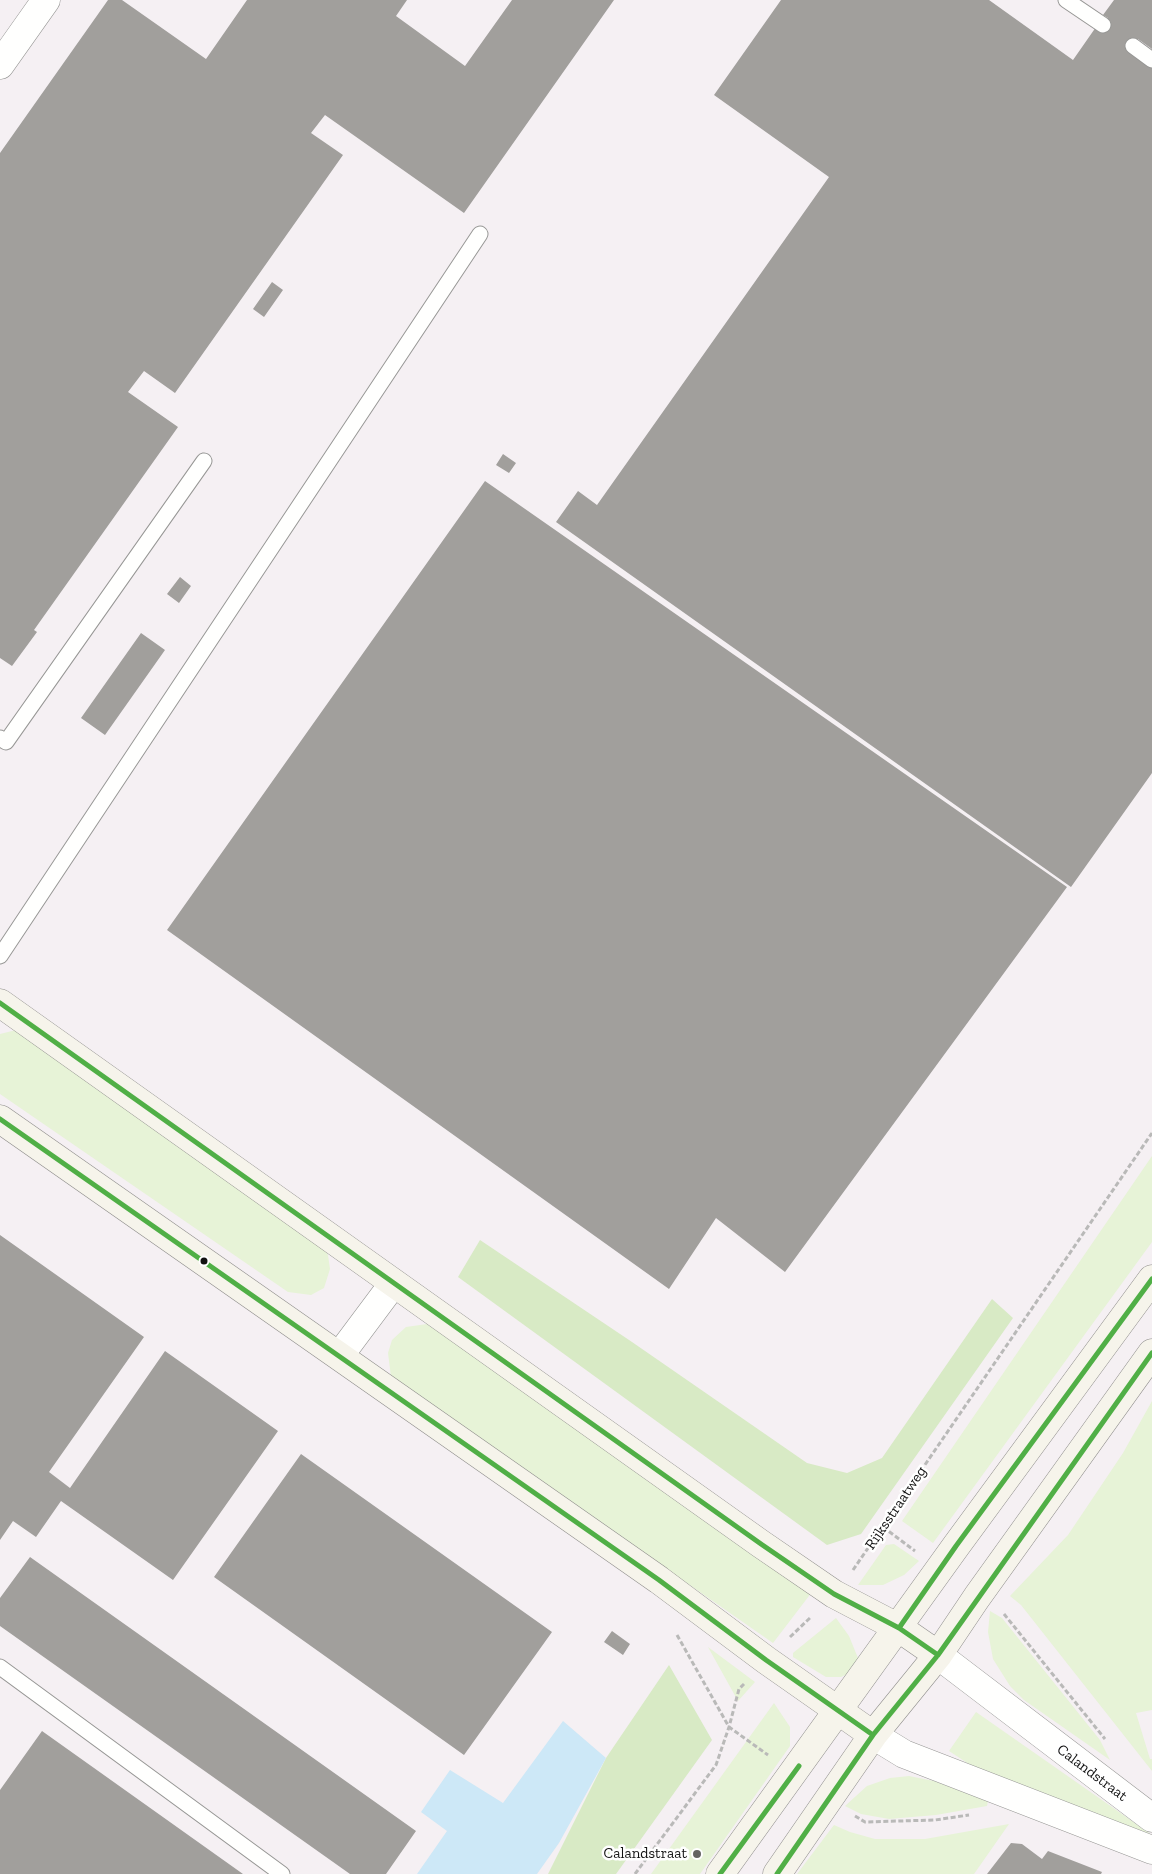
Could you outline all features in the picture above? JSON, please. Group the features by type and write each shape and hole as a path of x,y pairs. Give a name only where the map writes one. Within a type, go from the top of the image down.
{"street":[{"path":"0,65 46,0"},
{"path":"0,1003 834,1594 899,1628 938,1655"},
{"path":"0,1119 340,1355 659,1580 766,1660 873,1735 904,1754 1152,1850"},
{"path":"720,1874 899,1628 939,1569 1152,1279"},
{"path":"340,1355 394,1284"},
{"path":"776,1874 873,1735 938,1655 977,1597 1152,1353"},
{"name":"Calandstraat","path":"938,1655 1152,1818"}],"lane":[{"path":"1066,0 1103,25"},
{"path":"1133,46 1152,60"},
{"path":"0,956 480,234"},
{"path":"0,738 6,742 204,461"},
{"path":"0,1667 282,1874"}],"path":[{"name":"Rijksstraatweg","path":"635,1874 716,1765 729,1728 739,1689 834,1594 883,1527 1152,1133"},
{"path":"883,1527 939,1569"},
{"path":"977,1597 1004,1613 1109,1745"}],"shaded area":[{"path":"0,0 1152,0 1152,1874 0,1874"}],"green space":[{"path":"20,1029 316,1233 328,1255 330,1269 324,1288 311,1295 288,1292 0,1094 0,1034"},
{"path":"1152,1156 1152,1242 933,1543 902,1521"},
{"path":"480,1240 807,1463 847,1473 882,1458 992,1299 1013,1318 861,1534 827,1545 458,1277"},
{"path":"427,1324 812,1592 773,1643 391,1377 388,1353 392,1340 406,1327"},
{"path":"1152,1401 1152,1710 1136,1713 1150,1759 1152,1759 1152,1771 1021,1605 1010,1596 1068,1535 1123,1453"},
{"path":"894,1544 919,1561 904,1575 883,1585 858,1585 886,1545"},
{"path":"990,1611 1002,1618 1100,1740 1110,1760 1024,1700 1010,1686 993,1659 988,1632"},
{"path":"836,1618 849,1636 860,1663 856,1670 841,1677 826,1677 793,1657 793,1653"},
{"path":"708,1647 755,1682 738,1701"},
{"path":"669,1665 712,1740 616,1874 548,1874 606,1758"},
{"path":"774,1703 790,1727 790,1746 700,1874 651,1874"},
{"path":"976,1712 1152,1835 1152,1839 1001,1785 949,1751"},
{"path":"909,1776 934,1781 988,1801 987,1806 936,1815 889,1819 861,1814 845,1806 867,1786 890,1778"},
{"path":"1009,1824 974,1874 797,1874 834,1825 875,1839 925,1839"}],"water":[{"path":"563,1721 606,1758 559,1843 537,1874 417,1874 447,1831 421,1812 450,1770 503,1803"}],"building":[{"path":"108,0 122,0 206,59 247,0 407,0 396,16 465,66 512,0 614,0 464,213 325,115 311,133 343,155 175,393 144,371 128,392 178,427 34,630 37,632 12,666 0,658 0,153"},
{"path":"781,0 989,0 1073,60 1096,27 1100,30 1108,18 1103,15 1114,0 1152,0 1152,49 1138,39 1129,51 1152,67 1152,773 1071,887 556,522 578,491 597,505 829,177 714,95"},
{"path":"272,282 283,290 264,317 253,309"},
{"path":"503,454 516,463 509,473 496,465"},
{"path":"485,481 1067,887 785,1272 716,1218 669,1289 167,930"},
{"path":"180,577 191,586 179,603 167,594"},
{"path":"141,633 165,650 105,735 81,718"},
{"path":"0,1235 144,1337 49,1472 70,1488 165,1351 278,1431 173,1580 61,1501 36,1537 13,1521 0,1540"},
{"path":"301,1454 552,1632 464,1755 214,1577"},
{"path":"30,1557 416,1831 386,1874 350,1874 0,1626 0,1598"},
{"path":"612,1631 630,1644 623,1655 604,1642"},
{"path":"42,1731 243,1874 0,1874 0,1790"},
{"path":"1011,1843 1022,1844 1042,1859 1048,1851 1102,1872 1101,1874 987,1874"}],"transit line":[{"path":"0,1003 761,1544 834,1594 899,1628 938,1655"},
{"path":"0,1119 659,1580 766,1660 873,1735"},
{"path":"899,1628 956,1546 1152,1279"},
{"path":"777,1874 873,1735 938,1655 1152,1353"},
{"path":"720,1874 799,1766"}],"place":[{"name":"Calandstraat","path":"697,1854"}]}
